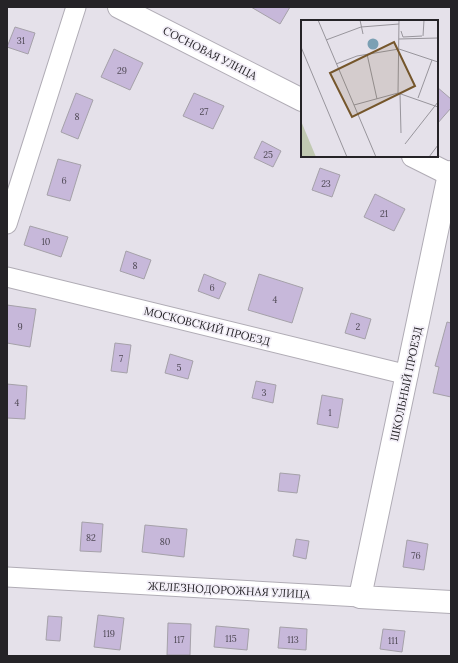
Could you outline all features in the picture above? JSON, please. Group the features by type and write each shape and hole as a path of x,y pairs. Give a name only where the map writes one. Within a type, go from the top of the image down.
{"street":[{"path":"7,224 76,7"},
{"name":"СОСНОВАЯ УЛИЦА","path":"119,7 301,99"},
{"path":"415,157 450,173"},
{"name":"ШКОЛЬНЫЙ ПРОЕЗД","path":"360,597 450,173"},
{"name":"МОСКОВСКИЙ ПРОЕЗД","path":"7,277 408,374"},
{"name":"ЖЕЛЕЗНОДОРОЖНАЯ УЛИЦА","path":"7,577 451,602"}],"building":[{"path":"251,7 290,7 280,24"},
{"path":"15,27 35,33 28,54 7,47"},
{"path":"114,49 143,63 130,90 101,77"},
{"path":"438,88 451,99 451,108 438,123"},
{"path":"76,93 93,100 78,139 61,132"},
{"path":"194,93 224,106 213,129 183,116"},
{"path":"262,141 281,151 273,167 254,158"},
{"path":"58,159 81,165 70,201 47,195"},
{"path":"320,168 340,175 332,197 312,190"},
{"path":"375,194 405,209 394,231 364,217"},
{"path":"30,226 68,237 61,257 24,245"},
{"path":"126,251 151,260 144,279 120,271"},
{"path":"204,274 226,283 219,299 198,291"},
{"path":"259,274 303,288 292,323 248,310"},
{"path":"7,305 36,309 30,347 7,343"},
{"path":"351,313 371,319 365,339 345,333"},
{"path":"447,322 451,323 451,397 433,393 439,367 435,366"},
{"path":"115,343 131,345 127,373 111,371"},
{"path":"170,354 193,361 188,379 165,373"},
{"path":"256,381 276,385 273,403 252,398"},
{"path":"7,384 27,386 25,419 7,418"},
{"path":"322,395 343,399 338,428 317,424"},
{"path":"280,473 300,475 297,493 278,491"},
{"path":"82,522 103,524 101,552 80,551"},
{"path":"145,525 187,529 184,557 142,552"},
{"path":"296,539 309,541 306,559 293,556"},
{"path":"407,540 428,544 424,570 403,567"},
{"path":"98,615 124,618 120,650 94,647"},
{"path":"48,616 62,617 60,641 46,640"},
{"path":"168,623 191,624 190,655 167,655"},
{"path":"216,626 249,629 247,650 214,647"},
{"path":"280,627 307,629 306,650 278,648"},
{"path":"383,629 405,631 402,652 380,649"}]}
